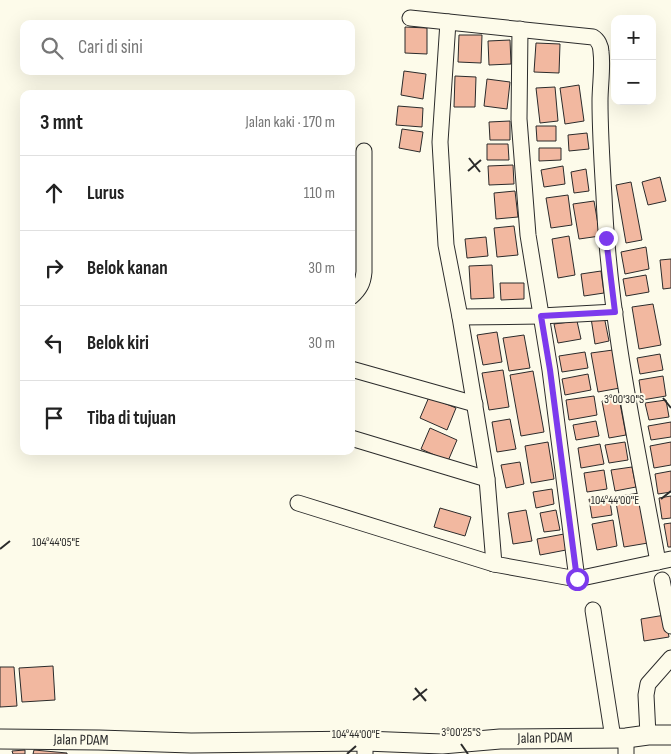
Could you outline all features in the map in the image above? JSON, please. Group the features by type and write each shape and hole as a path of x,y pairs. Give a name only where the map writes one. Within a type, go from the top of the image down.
{"street":[{"path":"298,503 494,564 577,579 664,560 623,368 615,312 606,238 600,103 602,52 599,43 593,37 410,18"},
{"path":"448,22 440,142 446,245 487,479 494,564"},
{"path":"520,29 518,119 528,235 550,370 577,579"},
{"path":"355,293 363,280 364,272 364,151"},
{"path":"460,317 541,316 615,312"},
{"path":"355,370 475,404"},
{"path":"355,439 487,479"},
{"path":"662,580 671,626"},
{"path":"593,610 622,743"},
{"path":"648,735 646,695 648,684 671,658"},
{"name":"Jalan PDAM","path":"0,739 442,749 500,739 622,743 648,735 671,735"}],"building":[{"path":"405,27 427,28 427,54 405,53"},
{"path":"459,35 482,35 481,63 458,62"},
{"path":"510,40 511,64 489,65 488,41"},
{"path":"536,43 560,44 559,73 534,72"},
{"path":"404,71 426,74 423,99 401,95"},
{"path":"455,76 476,77 475,107 454,107"},
{"path":"487,79 510,82 507,109 484,106"},
{"path":"579,85 584,121 565,124 560,88"},
{"path":"555,87 558,121 540,123 536,88"},
{"path":"398,106 423,108 422,127 396,125"},
{"path":"510,121 510,140 490,140 489,122"},
{"path":"536,126 556,126 556,141 537,141"},
{"path":"402,129 423,132 420,152 399,148"},
{"path":"587,133 589,149 569,151 568,135"},
{"path":"487,144 508,144 509,160 487,160"},
{"path":"539,148 561,148 561,160 539,161"},
{"path":"513,165 514,184 489,185 488,166"},
{"path":"563,166 565,184 544,187 541,170"},
{"path":"586,169 589,191 574,193 571,172"},
{"path":"660,177 666,201 648,205 642,182"},
{"path":"631,182 642,240 626,243 616,185"},
{"path":"515,191 518,217 496,219 494,193"},
{"path":"568,195 572,225 551,228 546,198"},
{"path":"594,201 600,236 579,239 573,204"},
{"path":"514,226 518,255 497,257 494,228"},
{"path":"569,236 575,275 558,278 552,239"},
{"path":"486,237 488,256 467,258 465,239"},
{"path":"646,247 649,269 625,274 621,252"},
{"path":"671,259 671,288 663,289 660,260"},
{"path":"492,265 494,298 471,299 469,266"},
{"path":"601,271 604,293 584,296 581,274"},
{"path":"646,275 649,292 626,296 623,279"},
{"path":"500,283 524,283 524,299 501,300"},
{"path":"653,304 661,345 639,349 632,307"},
{"path":"604,316 609,341 595,344 591,318"},
{"path":"577,321 581,339 558,343 554,324"},
{"path":"497,332 502,362 483,365 477,335"},
{"path":"524,335 530,368 509,371 503,338"},
{"path":"613,350 620,388 598,392 591,353"},
{"path":"585,352 588,368 562,372 559,356"},
{"path":"660,354 663,370 640,374 637,358"},
{"path":"503,370 509,407 489,410 482,373"},
{"path":"533,371 544,432 521,436 510,375"},
{"path":"588,374 591,390 565,395 562,379"},
{"path":"663,376 666,396 642,400 639,380"},
{"path":"594,396 597,415 569,420 566,400"},
{"path":"429,397 456,408 447,430 420,418"},
{"path":"619,398 626,435 609,438 602,401"},
{"path":"666,400 669,417 649,420 645,403"},
{"path":"510,419 516,449 497,452 492,422"},
{"path":"596,421 599,436 576,440 573,425"},
{"path":"671,422 671,437 651,440 648,426"},
{"path":"430,428 457,440 448,461 421,449"},
{"path":"548,442 554,479 531,483 525,446"},
{"path":"625,442 628,460 609,463 605,445"},
{"path":"671,442 671,465 654,468 650,446"},
{"path":"600,444 604,464 581,468 578,448"},
{"path":"520,462 524,484 506,488 501,465"},
{"path":"632,467 636,487 615,491 611,470"},
{"path":"604,470 607,489 587,492 584,473"},
{"path":"671,471 671,492 658,494 655,474"},
{"path":"552,489 554,504 536,508 533,492"},
{"path":"639,493 648,543 624,547 615,497"},
{"path":"609,495 612,515 592,518 589,499"},
{"path":"671,496 671,518 662,519 659,498"},
{"path":"440,508 471,517 465,536 434,527"},
{"path":"526,510 532,541 513,544 508,513"},
{"path":"556,510 560,530 544,532 540,513"},
{"path":"613,520 617,546 597,550 592,524"},
{"path":"671,523 671,547 668,547 664,524"},
{"path":"564,534 566,550 540,555 537,539"},
{"path":"665,615 669,637 644,641 641,619"},
{"path":"53,666 55,700 22,702 19,668"},
{"path":"0,667 14,667 17,706 0,707"},
{"path":"25,750 25,754 13,754 12,751"},
{"path":"34,750 67,753 67,754 33,754"}],"route":[{"path":"577,579 550,370 541,316 615,312 606,238"}]}
